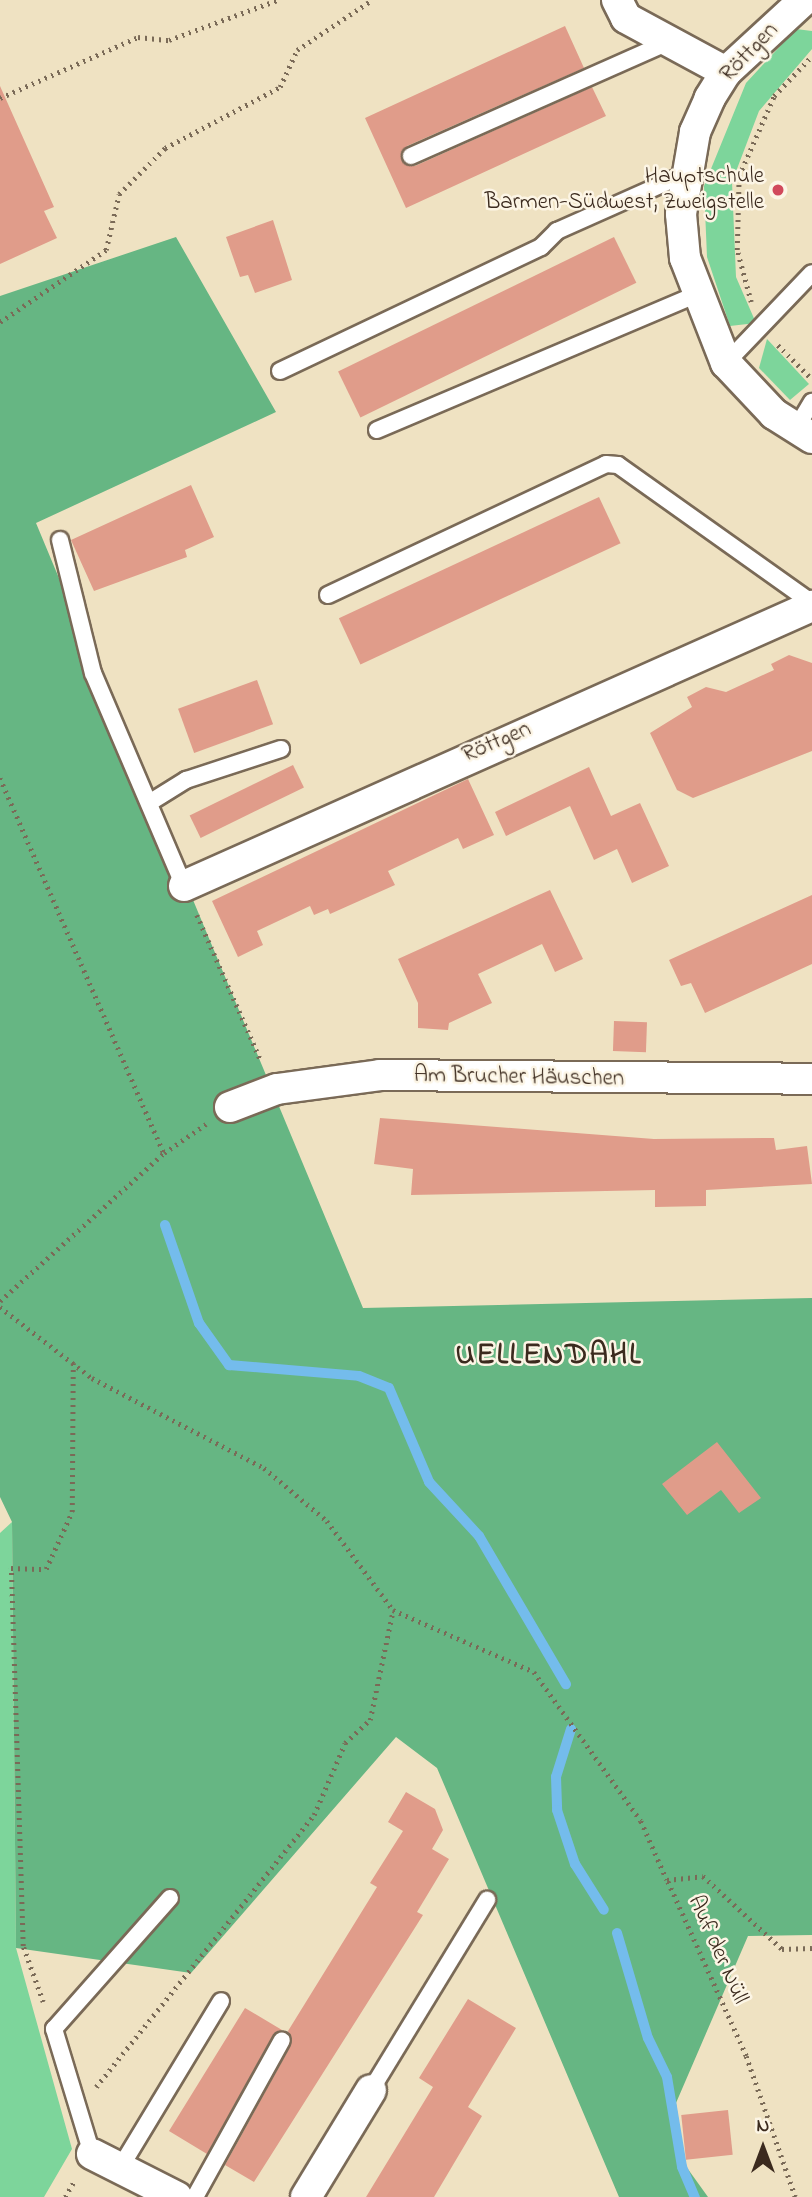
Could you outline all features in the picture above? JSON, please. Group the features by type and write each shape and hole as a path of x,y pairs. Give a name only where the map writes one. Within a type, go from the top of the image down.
{"street":[{"path":"617,0 626,18 726,72"},
{"name":"Röttgen","path":"803,434 726,363 697,294 681,214 685,174 695,132 726,72 804,0"},
{"name":"Röttgen","path":"184,886 812,604"},
{"name":"Am Brucher Häuschen","path":"230,1107 277,1089 380,1075 812,1079"},
{"path":"306,2197 371,2090"},
{"path":"92,2154 177,2197"}],"lane":[{"path":"411,156 670,41"},
{"path":"280,371 541,247 557,230 685,174"},
{"path":"726,363 812,273"},
{"path":"377,430 697,294"},
{"path":"803,434 812,401"},
{"path":"328,595 606,464 618,465 812,604"},
{"path":"60,540 93,673 184,886"},
{"path":"149,803 186,780 281,749"},
{"path":"92,2154 54,2029 170,1898"},
{"path":"371,2090 486,1900"},
{"path":"120,2168 220,2001"},
{"path":"195,2197 282,2040"}],"path":[{"path":"0,98 138,37 169,40 278,0"},
{"path":"0,323 106,250 119,194 165,148 280,87 297,50 372,0"},
{"path":"812,56 774,96 739,176 737,250 764,326 812,379"},
{"path":"0,778 164,1153"},
{"path":"184,886 258,1055"},
{"path":"0,1301 164,1153 230,1107"},
{"path":"0,1307 73,1363 264,1468 327,1521 393,1610 534,1672 641,1821 667,1880"},
{"path":"54,2029 23,1947 19,1728 8,1636 11,1568 46,1569 72,1512 73,1363"},
{"path":"77,2111 314,1815 345,1743 370,1720 393,1610"},
{"name":"Auf der Nüll","path":"795,2197 746,2056 667,1880 703,1876 782,1949 812,1948"}],"green space":[{"path":"796,29 812,31 812,49 759,111 732,182 736,277 756,323 730,326 707,257 704,186 746,83"},
{"path":"176,237 276,412 36,523 363,1308 812,1298 812,1935 748,1936 676,2103 685,2165 708,2197 619,2197 437,1768 396,1737 191,1973 16,1948 12,1522 0,1497 0,296"},
{"path":"767,339 809,384 790,400 759,368"},
{"path":"12,1522 16,1948 72,2149 44,2197 0,2197 0,1533"}],"building":[{"path":"565,26 584,68 407,146 402,161 415,166 592,87 606,116 406,208 365,118"},
{"path":"0,86 54,207 44,211 57,238 0,264"},
{"path":"273,220 292,280 255,293 248,275 240,277 226,237"},
{"path":"614,237 636,283 360,417 338,372"},
{"path":"191,485 214,537 185,550 187,557 94,591 71,540"},
{"path":"599,497 621,543 360,665 339,618"},
{"path":"789,655 812,663 812,751 693,798 677,790 650,733 692,707 687,697 706,687 726,692 774,670 771,664"},
{"path":"257,680 273,724 194,753 178,709"},
{"path":"293,765 304,787 201,838 190,815"},
{"path":"589,767 611,816 640,803 669,866 632,883 617,849 594,860 570,806 506,836 495,812"},
{"path":"468,779 494,835 463,849 458,838 388,871 395,885 330,914 328,909 314,915 310,906 257,931 263,945 238,957 212,901"},
{"path":"550,890 583,959 555,972 542,944 478,974 492,1003 449,1023 448,1030 418,1028 418,1003 398,959"},
{"path":"812,895 812,964 705,1013 691,983 681,986 669,960"},
{"path":"614,1021 647,1022 646,1052 613,1051"},
{"path":"380,1118 654,1139 774,1138 776,1150 807,1146 812,1184 706,1190 706,1206 655,1207 655,1190 411,1195 413,1169 374,1164"},
{"path":"717,1442 761,1498 739,1513 721,1490 687,1515 662,1484"},
{"path":"406,1792 435,1809 443,1830 432,1849 449,1859 417,1912 423,1915 254,2182 225,2165 291,2045 288,2031 377,1887 370,1883 403,1831 388,1822"},
{"path":"468,1999 516,2028 468,2107 482,2116 434,2197 366,2197 433,2087 419,2078"},
{"path":"245,2008 282,2030 273,2035 207,2154 169,2131"},
{"path":"728,2110 733,2155 686,2160 681,2115"}],"waterway":[{"path":"165,1225 199,1323 229,1365 359,1376 389,1388 429,1482 479,1536 566,1684"},
{"path":"571,1729 556,1777 557,1810 575,1864 604,1910"},
{"path":"617,1933 648,2038 667,2077 682,2167 695,2197"}],"place":[{"name":"Hauptschule Barmen-Südwest, Zweigstelle","path":"778,190"}],"district":[{"name":"UELLENDAHL","path":"549,1356"}]}
